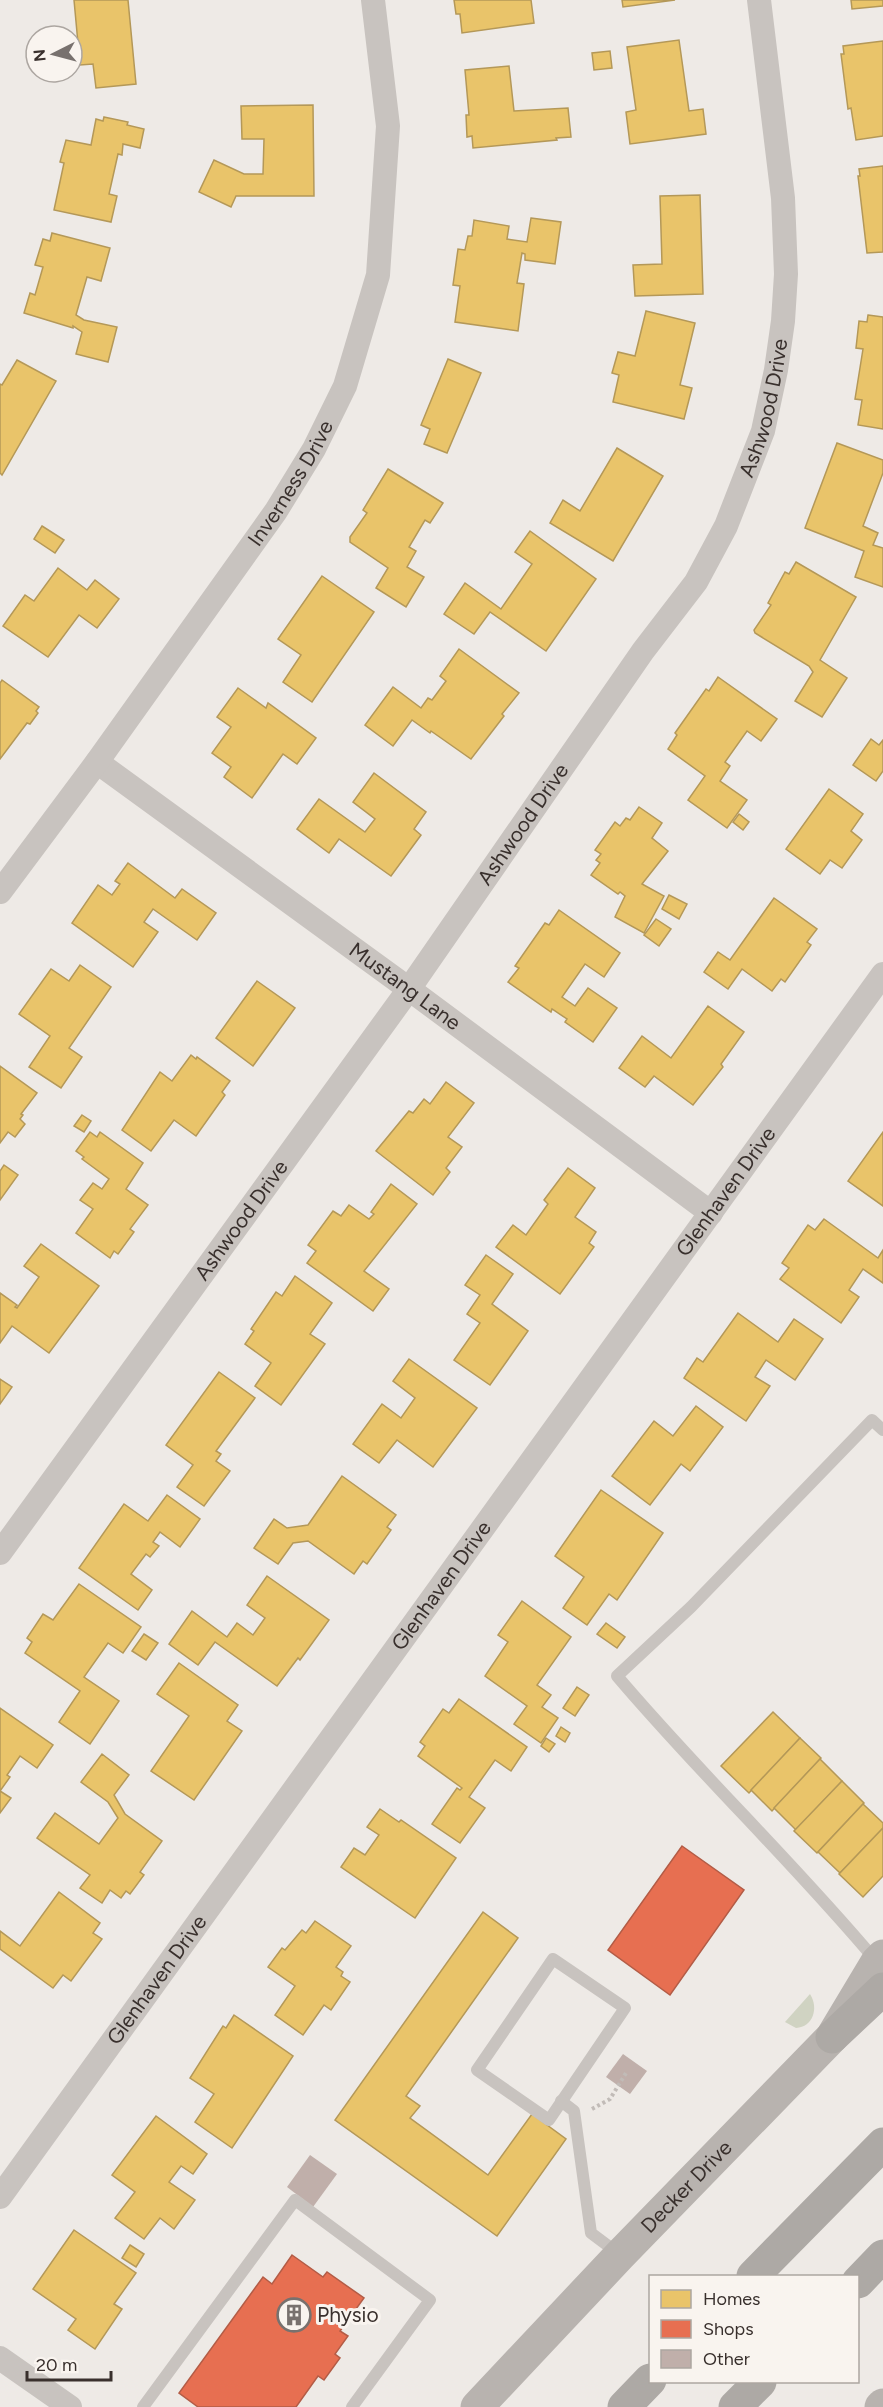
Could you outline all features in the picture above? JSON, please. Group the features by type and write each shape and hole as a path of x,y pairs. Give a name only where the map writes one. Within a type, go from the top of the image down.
{"highway":[{"path":"832,2037 881,1969"},
{"path":"755,2275 883,2144"},
{"path":"859,2281 883,2256"},
{"path":"624,2407 649,2382"},
{"path":"735,2407 759,2383"}],"main road":[{"name":"Decker Drive","path":"477,2407 620,2255 832,2037"}],"street":[{"name":"Inverness Drive","path":"0,891 97,762 276,512 314,449 345,387 378,275 388,126 373,0"},
{"name":"Ashwood Drive","path":"0,1553 409,989 643,651 696,582 726,526 763,431 776,370 783,321 786,274 783,198 759,0"},
{"name":"Mustang Lane","path":"97,762 711,1213"},
{"name":"Glenhaven Drive","path":"0,2197 883,974"},
{"path":"0,2358 70,2407"}],"lane":[{"path":"881,1969 847,1926 669,1737 617,1676 699,1599 872,1420 883,1430"},
{"path":"553,1959 625,2008 561,2101 549,2120 477,2070 553,1959"},
{"path":"561,2101 574,2111 591,2234 620,2255"},
{"path":"143,2407 295,2200 430,2300 352,2407"}],"path":[{"path":"574,2111 594,2109 602,2104 616,2092 626,2073"}],"green space":[{"path":"810,1994 814,2011 807,2024 796,2028 785,2022"}],"building: Homes":[{"path":"74,0 128,0 136,84 96,88 93,64 84,65 84,24 76,24"},
{"path":"454,0 531,0 534,23 462,33 460,14 456,14"},
{"path":"622,0 675,0 623,7"},
{"path":"851,0 883,0 883,6 852,9"},
{"path":"679,40 689,111 703,109 706,134 630,144 626,112 636,110 627,47"},
{"path":"883,41 883,136 856,140 851,108 848,109 841,54 844,54 843,46"},
{"path":"610,51 612,68 594,70 592,53"},
{"path":"509,66 514,111 568,108 571,137 473,148 472,136 467,137 466,115 469,115 465,70"},
{"path":"313,105 314,196 236,196 231,207 199,192 214,160 244,174 263,174 264,139 242,139 241,106"},
{"path":"104,117 128,122 127,125 144,129 140,148 123,144 122,155 118,154 109,194 117,196 111,222 54,210 64,163 60,162 66,140 91,145 96,119 103,121"},
{"path":"883,166 883,252 867,253 859,169"},
{"path":"700,195 703,294 635,296 633,265 662,264 660,196"},
{"path":"531,218 561,222 555,264 525,260 525,254 522,253 517,283 524,284 518,331 455,322 460,286 453,285 458,249 465,250 468,236 472,236 474,220 509,226 507,239 527,242"},
{"path":"52,233 110,248 101,281 87,277 76,315 84,320 117,327 108,362 76,354 82,332 73,326 73,328 24,313 30,293 35,295 43,267 35,265 43,239 50,241"},
{"path":"646,311 695,323 680,385 692,388 684,419 613,402 619,375 612,373 618,352 635,356"},
{"path":"868,315 883,317 883,429 858,425 862,400 855,399 863,349 856,348 859,321 867,322"},
{"path":"448,359 481,373 447,453 424,444 430,429 421,425"},
{"path":"17,360 56,381 2,475 0,473 0,384 2,385"},
{"path":"837,443 883,460 883,473 863,526 878,533 873,545 883,548 883,587 855,577 864,551 805,528"},
{"path":"617,448 663,476 613,561 550,523 563,500 580,511"},
{"path":"388,469 443,503 430,523 425,520 409,547 416,551 407,567 424,577 406,607 376,588 388,568 350,542 350,537 367,513 363,510"},
{"path":"42,526 64,540 55,553 34,539"},
{"path":"530,531 596,579 546,651 490,612 474,634 444,614 465,583 501,609 532,564 515,552"},
{"path":"796,562 856,597 820,660 847,678 822,717 795,701 813,672 809,666 755,633 754,630 771,605 768,603 785,572 789,574"},
{"path":"58,568 87,590 95,580 119,599 97,628 79,615 48,657 3,626 25,595 34,601"},
{"path":"322,576 374,612 312,702 283,682 301,655 278,639"},
{"path":"459,649 519,693 471,759 412,720 393,746 365,725 393,687 421,708 428,698 432,700 446,681 440,676"},
{"path":"718,677 777,719 761,741 747,731 725,762 730,766 720,781 747,800 727,828 688,800 705,776 668,749 677,735 675,733 706,689 709,691"},
{"path":"2,680 39,707 36,711 38,713 30,724 27,723 0,759 0,683"},
{"path":"238,688 266,708 268,703 316,738 297,764 283,754 252,798 224,777 231,767 212,753 231,727 217,717"},
{"path":"871,739 879,745 883,740 883,771 876,781 853,765"},
{"path":"374,773 426,812 414,829 421,835 391,876 339,839 329,853 297,829 319,799 365,832 375,819 353,802"},
{"path":"829,789 863,814 851,831 862,840 842,868 830,860 820,874 786,849"},
{"path":"639,807 662,823 652,838 668,851 642,884 664,896 644,933 615,917 625,896 620,892 618,894 591,875 600,863 596,860 601,854 595,850 615,822 620,826 626,818 630,820"},
{"path":"739,814 749,822 743,830 733,822"},
{"path":"128,863 175,898 182,889 216,913 197,940 153,909 144,922 158,932 133,967 72,923 98,885 112,895 120,884 115,881"},
{"path":"669,895 687,904 679,919 662,909"},
{"path":"774,898 817,929 807,942 811,945 785,982 781,979 772,991 742,969 728,989 704,972 718,952 730,960"},
{"path":"559,910 620,953 604,977 585,964 562,997 575,1006 588,988 617,1008 593,1042 565,1022 567,1019 552,1009 551,1012 508,982 519,968 515,966 545,923 549,925"},
{"path":"656,919 671,929 659,946 644,935"},
{"path":"80,965 111,987 69,1048 82,1057 61,1088 29,1067 50,1036 19,1014 51,969 69,981"},
{"path":"257,981 295,1008 253,1066 216,1038"},
{"path":"708,1006 744,1032 721,1064 723,1067 693,1105 654,1076 645,1087 619,1068 642,1036 671,1058"},
{"path":"191,1055 230,1081 222,1092 225,1095 196,1136 174,1120 151,1151 122,1130 160,1072 172,1081"},
{"path":"0,1066 37,1093 21,1114 23,1115 20,1119 25,1124 15,1137 8,1132 0,1143"},
{"path":"446,1082 474,1103 448,1137 462,1147 446,1168 450,1172 433,1195 376,1151 409,1111 413,1113 424,1099 430,1104"},
{"path":"82,1115 91,1121 84,1132 74,1126"},
{"path":"90,1132 97,1137 100,1132 143,1163 126,1189 148,1205 130,1229 134,1232 118,1254 114,1251 110,1258 76,1233 93,1209 80,1200 93,1183 102,1189 109,1179 82,1159 84,1157 76,1151"},
{"path":"883,1132 883,1206 848,1181"},
{"path":"4,1165 18,1175 0,1200 0,1171"},
{"path":"568,1168 595,1188 575,1217 596,1232 589,1243 594,1247 560,1294 496,1247 513,1225 526,1235 548,1204 544,1200"},
{"path":"391,1184 417,1204 364,1271 389,1289 373,1311 307,1263 316,1251 308,1245 333,1211 341,1216 349,1205 369,1219 374,1214 371,1212"},
{"path":"824,1219 878,1258 883,1250 883,1283 863,1269 849,1290 859,1297 841,1323 780,1279 789,1268 782,1263 808,1225 815,1230"},
{"path":"41,1244 99,1286 49,1353 12,1326 0,1343 0,1293 17,1305 15,1307 17,1308 39,1277 24,1266"},
{"path":"486,1255 513,1274 492,1304 528,1331 490,1385 454,1360 480,1323 467,1314 480,1295 465,1285"},
{"path":"295,1276 332,1303 310,1334 325,1344 281,1405 255,1386 271,1363 245,1344 254,1331 251,1329 276,1292 282,1296"},
{"path":"738,1313 778,1342 794,1319 823,1339 795,1380 766,1360 755,1377 770,1386 746,1421 684,1378 697,1358 703,1362"},
{"path":"409,1359 477,1408 433,1467 397,1440 379,1463 353,1444 382,1404 401,1418 415,1398 393,1381"},
{"path":"219,1372 255,1398 216,1451 221,1454 216,1461 230,1471 204,1506 177,1487 193,1465 166,1445"},
{"path":"0,1379 12,1387 0,1404"},
{"path":"696,1406 723,1427 690,1471 681,1464 650,1505 612,1476 654,1421 673,1436"},
{"path":"342,1476 396,1515 387,1527 391,1530 367,1564 363,1561 354,1574 308,1541 293,1543 278,1564 254,1548 274,1519 287,1528 308,1525"},
{"path":"601,1490 663,1533 617,1600 609,1594 587,1625 563,1608 584,1577 555,1556"},
{"path":"167,1495 200,1519 180,1547 160,1532 153,1542 159,1546 150,1557 146,1554 131,1574 152,1590 138,1610 79,1568 124,1504 148,1521"},
{"path":"267,1576 329,1620 300,1660 298,1658 277,1686 215,1642 198,1665 169,1644 192,1611 227,1637 237,1623 253,1635 265,1618 247,1605"},
{"path":"79,1584 141,1627 123,1653 108,1643 84,1677 119,1701 90,1744 59,1722 80,1691 25,1653 32,1642 27,1638 43,1614 53,1620"},
{"path":"522,1601 571,1637 537,1685 551,1695 542,1707 558,1718 541,1743 514,1724 527,1706 485,1676 508,1642 498,1635"},
{"path":"606,1623 625,1637 617,1648 597,1634"},
{"path":"144,1634 158,1643 146,1660 132,1651"},
{"path":"179,1663 238,1705 227,1721 242,1731 194,1800 151,1771 189,1716 157,1694"},
{"path":"577,1687 589,1695 575,1716 563,1708"},
{"path":"459,1699 527,1747 511,1771 495,1760 469,1797 485,1808 460,1843 432,1824 457,1788 460,1790 462,1788 418,1756 425,1746 420,1742 443,1709 449,1713"},
{"path":"0,1708 53,1745 37,1768 20,1756 7,1775 10,1777 0,1791"},
{"path":"773,1712 800,1738 749,1793 721,1766"},
{"path":"561,1727 570,1733 565,1742 556,1736"},
{"path":"546,1738 555,1744 549,1752 541,1746"},
{"path":"800,1738 821,1758 772,1811 751,1790"},
{"path":"102,1754 129,1775 114,1795 125,1814 162,1841 140,1872 144,1875 130,1894 126,1891 121,1898 110,1890 102,1903 80,1888 90,1875 37,1838 55,1813 99,1844 118,1818 108,1802 81,1782"},
{"path":"820,1759 842,1781 796,1830 774,1808"},
{"path":"842,1781 864,1803 817,1853 794,1831"},
{"path":"0,1791 11,1798 0,1813"},
{"path":"863,1804 883,1823 883,1828 840,1873 818,1852"},
{"path":"380,1809 399,1822 401,1820 456,1858 415,1918 341,1867 354,1848 365,1855 379,1835 367,1827"},
{"path":"883,1828 883,1876 863,1897 839,1874"},
{"path":"59,1892 100,1923 93,1933 102,1939 71,1981 63,1975 53,1988 0,1949 0,1931 20,1946"},
{"path":"483,1912 518,1938 406,2096 420,2106 410,2118 488,2175 532,2114 566,2139 497,2236 335,2120"},
{"path":"315,1921 351,1946 336,1967 343,1972 341,1976 350,1982 331,2010 324,2005 303,2035 275,2015 295,1986 268,1967 282,1948 285,1950 302,1930 306,1933"},
{"path":"234,2015 293,2056 232,2148 195,2122 214,2094 190,2078 223,2026 226,2028"},
{"path":"156,2116 207,2154 193,2174 181,2166 169,2182 195,2200 174,2229 160,2218 144,2239 115,2218 135,2192 112,2175"},
{"path":"74,2230 136,2273 114,2304 122,2309 95,2349 68,2330 76,2319 33,2289"},
{"path":"130,2245 144,2254 136,2267 122,2258"}],"building: Shops":[{"path":"682,1846 744,1890 670,1995 608,1950"},
{"name":"Physio","path":"292,2255 323,2277 327,2272 364,2298 340,2331 348,2336 335,2354 340,2358 324,2380 318,2376 296,2407 198,2407 179,2393 263,2277 272,2284"}],"building: Other":[{"path":"623,2054 647,2071 630,2094 606,2077"},
{"path":"310,2155 337,2174 313,2207 287,2187"}],"place":[{"name":"Physio","path":"294,2315"}]}
